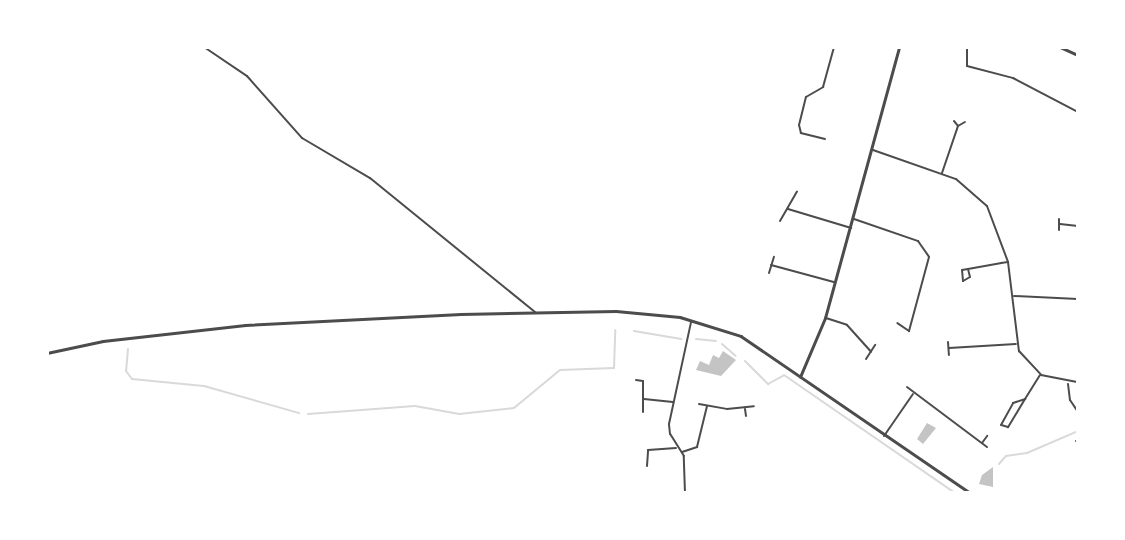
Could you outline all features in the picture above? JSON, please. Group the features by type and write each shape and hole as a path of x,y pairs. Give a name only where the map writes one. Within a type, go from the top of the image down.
{"street":[{"path":"204,47 247,76 302,138 370,178 536,313"},
{"path":"825,139 801,133 799,125 806,97 823,87 834,47"},
{"path":"800,377 825,318 899,47"},
{"path":"967,47 967,66 1013,79 1078,112"},
{"path":"1060,47 1078,55"},
{"path":"954,121 958,126"},
{"path":"941,174 958,126 965,122"},
{"path":"873,150 964,184 987,206 1008,262 1016,344 1027,364 1041,375 1068,383 1078,382"},
{"path":"780,221 797,191"},
{"path":"788,209 851,228"},
{"path":"854,219 918,241 929,257 909,331 897,323"},
{"path":"1059,219 1059,230"},
{"path":"1059,224 1078,226"},
{"path":"769,273 774,257"},
{"path":"968,269 1008,262"},
{"path":"771,265 835,282"},
{"path":"1013,296 1078,299"},
{"path":"47,353 245,325 536,313 639,312 691,319 741,337 970,493"},
{"path":"825,318 847,325 871,352"},
{"path":"685,493 682,452 670,434 691,319"},
{"path":"948,342 949,355"},
{"path":"949,348 1016,344"},
{"path":"866,359 875,345"},
{"path":"1025,399 1013,403 1001,425 1009,427 1041,375"},
{"path":"636,380 643,381 643,412"},
{"path":"1068,383 1070,400 1078,412"},
{"path":"906,387 987,447"},
{"path":"884,436 914,393"},
{"path":"644,399 674,402"},
{"path":"699,404 745,408 754,406"},
{"path":"682,452 697,447 707,406"},
{"path":"745,408 746,416"},
{"path":"982,443 987,436"},
{"path":"647,466 648,444"},
{"path":"648,450 677,447"}],"building":[{"path":"723,351 736,360 721,376 696,370 700,361 709,365 713,355 719,358"},
{"path":"927,423 936,428 923,444 917,439"},
{"path":"993,467 993,487 979,484 982,475"}],"waterway":[{"path":"308,414 415,406 459,414 514,408 560,370 614,368 615,330"},
{"path":"634,331 681,339"},
{"path":"696,339 716,341"},
{"path":"722,344 736,356"},
{"path":"128,349 126,371 132,379 204,386 299,413"},
{"path":"745,361 768,384 784,375 955,493"},
{"path":"999,464 1006,456 1027,453 1078,431"}]}
